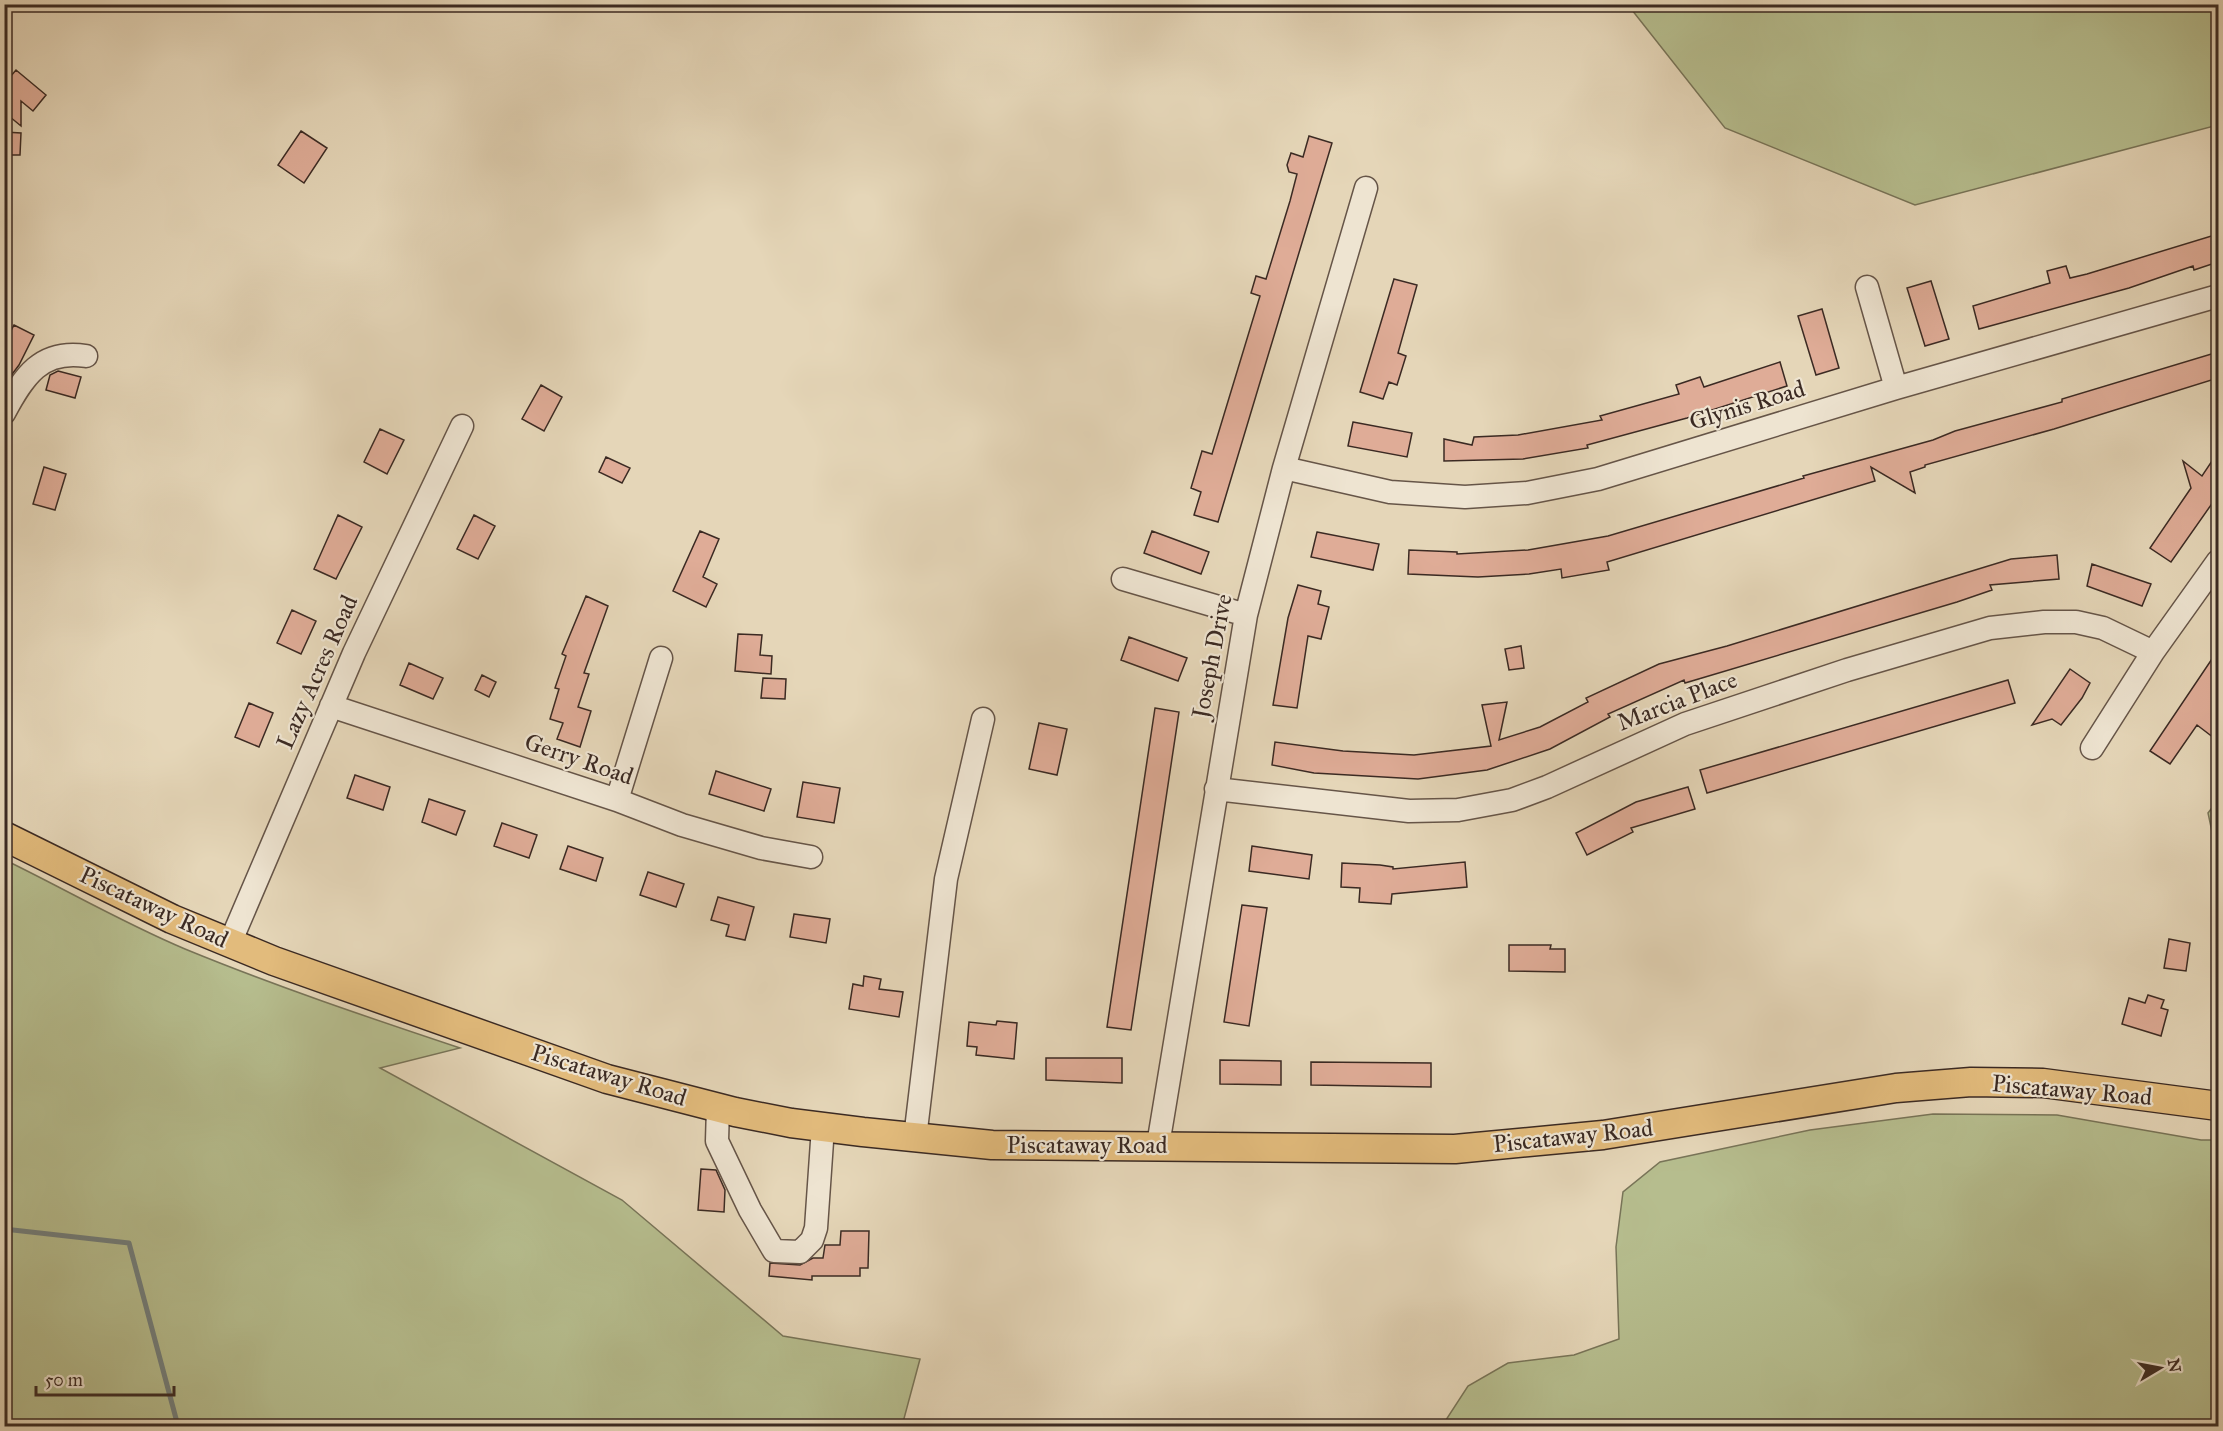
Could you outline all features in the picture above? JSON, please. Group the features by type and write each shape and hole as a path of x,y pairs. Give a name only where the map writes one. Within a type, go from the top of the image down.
{"main road":[{"name":"Piscataway Road","path":"4,836 172,918 328,982 607,1079 718,1107 823,1127 992,1145 1455,1149 1603,1135 1806,1101 1949,1082 2043,1083 2218,1106"}],"street":[{"name":"Joseph Drive","path":"1158,1145 1246,615 1284,468 1366,188"},
{"path":"1866,287 1896,388"},
{"name":"Glynis Road","path":"1284,468 1390,492 1465,497 1527,493 1598,479 1896,388 2218,296"},
{"path":"4,413 24,379 38,366 66,353 86,356"},
{"name":"Lazy Acres Road","path":"230,943 331,706 398,557 462,426"},
{"path":"2092,748 2153,652 2218,561"},
{"path":"1123,579 1246,615"},
{"name":"Marcia Place","path":"1216,789 1409,811 1458,810 1512,800 1547,787 1684,724 1847,670 1990,628 2044,622 2076,622 2103,628 2153,652"},
{"path":"617,800 661,658"},
{"name":"Gerry Road","path":"331,706 617,800 682,825 761,848 811,857"},
{"path":"915,1138 946,879 983,718"},
{"path":"718,1107 717,1141 750,1210 774,1251 784,1253 800,1252 812,1240 816,1228 823,1127"}],"green space":[{"path":"1628,5 2218,5 2218,125 1915,205 1725,128"},
{"path":"2218,800 2218,860 2208,813"},
{"path":"5,860 185,949 356,1013 460,1048 380,1068 622,1200 783,1336 920,1359 902,1426 5,1426"},
{"path":"1933,1114 2057,1115 2201,1140 2218,1140 2218,1426 1442,1426 1468,1386 1508,1363 1574,1355 1619,1339 1616,1247 1623,1192 1660,1162 1810,1130"}],"building":[{"path":"16,70 46,95 33,111 21,101 21,126 4,112 4,84"},
{"path":"301,131 327,148 304,183 278,165"},
{"path":"4,132 21,133 20,155 4,155"},
{"path":"1309,136 1332,143 1218,522 1194,515 1201,492 1191,488 1202,451 1212,454 1260,296 1251,293 1256,276 1266,279 1290,201 1297,174 1289,172 1287,165 1291,153 1303,157"},
{"path":"2218,234 2218,262 2194,270 2193,266 2129,288 1979,329 1973,306 2050,283 2047,271 2066,266 2070,278"},
{"path":"1394,279 1417,285 1398,353 1406,356 1397,385 1389,382 1383,399 1360,392"},
{"path":"1931,281 1949,339 1925,346 1907,288"},
{"path":"1822,309 1839,368 1816,375 1798,316"},
{"path":"14,325 34,335 19,365 4,385 4,344"},
{"path":"2218,352 2218,378 2054,429 1925,465 1925,467 1910,472 1915,493 1871,467 1875,481 1607,562 1609,570 1562,578 1561,569 1529,574 1478,577 1408,574 1409,550 1457,552 1457,554 1528,550 1608,536 1804,478 1803,476 1933,440 1955,431 2062,402 2062,399"},
{"path":"1780,362 1787,386 1687,418 1587,445 1588,448 1523,459 1444,461 1444,439 1472,445 1474,437 1518,435 1602,420 1600,416 1679,394 1676,385 1700,377 1704,387"},
{"path":"58,371 81,377 75,398 46,390 50,375"},
{"path":"541,385 562,397 544,431 522,419"},
{"path":"1353,422 1412,433 1407,457 1348,446"},
{"path":"380,429 404,440 387,474 364,462"},
{"path":"2218,452 2218,495 2171,562 2150,548 2191,488 2183,461 2202,476"},
{"path":"606,457 630,468 622,483 599,472"},
{"path":"44,467 66,474 55,510 33,504"},
{"path":"338,515 362,527 336,579 314,569"},
{"path":"474,515 495,526 478,559 457,549"},
{"path":"700,531 719,539 703,577 717,584 706,607 673,591"},
{"path":"1152,531 1209,552 1201,574 1144,553"},
{"path":"1317,532 1379,544 1373,570 1311,557"},
{"path":"2057,555 2059,579 1990,585 1992,590 1957,602 1685,683 1684,680 1608,714 1610,717 1550,749 1487,770 1418,779 1314,773 1272,765 1275,742 1343,751 1414,755 1491,746 1482,705 1507,702 1499,740 1540,727 1588,702 1586,698 1659,664 1727,646 2011,559"},
{"path":"2092,564 2151,584 2142,606 2087,586"},
{"path":"1298,585 1321,591 1318,604 1329,607 1321,639 1308,636 1297,708 1273,705 1288,618"},
{"path":"586,596 608,606 584,673 589,674 578,707 591,711 580,747 557,739 563,723 550,719 559,689 555,688 566,656 562,654"},
{"path":"292,610 316,621 301,654 277,643"},
{"path":"738,634 762,635 760,655 772,656 771,674 735,671"},
{"path":"1129,637 1187,658 1178,681 1121,660"},
{"path":"1521,646 1524,668 1509,670 1505,649"},
{"path":"2218,650 2218,741 2197,725 2170,764 2150,751"},
{"path":"409,663 443,678 433,699 400,685"},
{"path":"2070,669 2090,683 2082,698 2061,725 2052,719 2032,725"},
{"path":"482,675 496,682 489,697 475,690"},
{"path":"763,678 786,679 785,699 761,698"},
{"path":"2008,680 2015,703 1707,793 1700,770"},
{"path":"249,703 273,713 259,747 235,737"},
{"path":"1155,708 1179,712 1131,1030 1107,1027"},
{"path":"1039,723 1067,729 1057,775 1029,769"},
{"path":"716,771 771,789 764,811 709,794"},
{"path":"355,775 390,787 383,810 347,798"},
{"path":"803,782 840,788 834,823 797,817"},
{"path":"1688,787 1695,809 1631,828 1633,832 1587,855 1576,833 1636,802"},
{"path":"429,799 465,811 456,835 422,822"},
{"path":"502,823 537,835 529,858 494,846"},
{"path":"568,846 603,858 596,881 560,869"},
{"path":"1252,846 1312,855 1309,879 1249,871"},
{"path":"1465,862 1467,887 1392,894 1391,904 1359,902 1360,888 1341,887 1342,863 1380,865 1393,867 1393,869"},
{"path":"648,872 684,884 676,907 640,895"},
{"path":"718,897 754,907 745,940 726,936 729,925 711,920"},
{"path":"1242,905 1267,908 1249,1026 1224,1022"},
{"path":"794,914 830,919 826,943 790,937"},
{"path":"2169,939 2190,943 2186,971 2164,968"},
{"path":"1509,945 1551,945 1550,949 1565,949 1565,972 1509,971"},
{"path":"864,976 881,979 879,989 903,992 899,1017 849,1009 853,984 863,986"},
{"path":"2148,995 2164,1000 2161,1008 2168,1010 2161,1036 2122,1024 2129,998 2145,1003"},
{"path":"997,1021 1017,1023 1014,1059 976,1055 977,1047 967,1046 969,1022 996,1025"},
{"path":"1046,1058 1122,1058 1122,1083 1046,1080"},
{"path":"1220,1060 1281,1061 1281,1085 1220,1084"},
{"path":"1311,1062 1431,1063 1431,1087 1311,1085"},
{"path":"701,1169 716,1170 725,1190 724,1212 698,1210"},
{"path":"841,1231 869,1231 868,1268 860,1268 860,1276 812,1276 812,1280 769,1276 770,1263 800,1265 813,1258 823,1258 825,1245 840,1245"}],"waterway":[{"path":"4,1229 129,1243 178,1426"}]}
